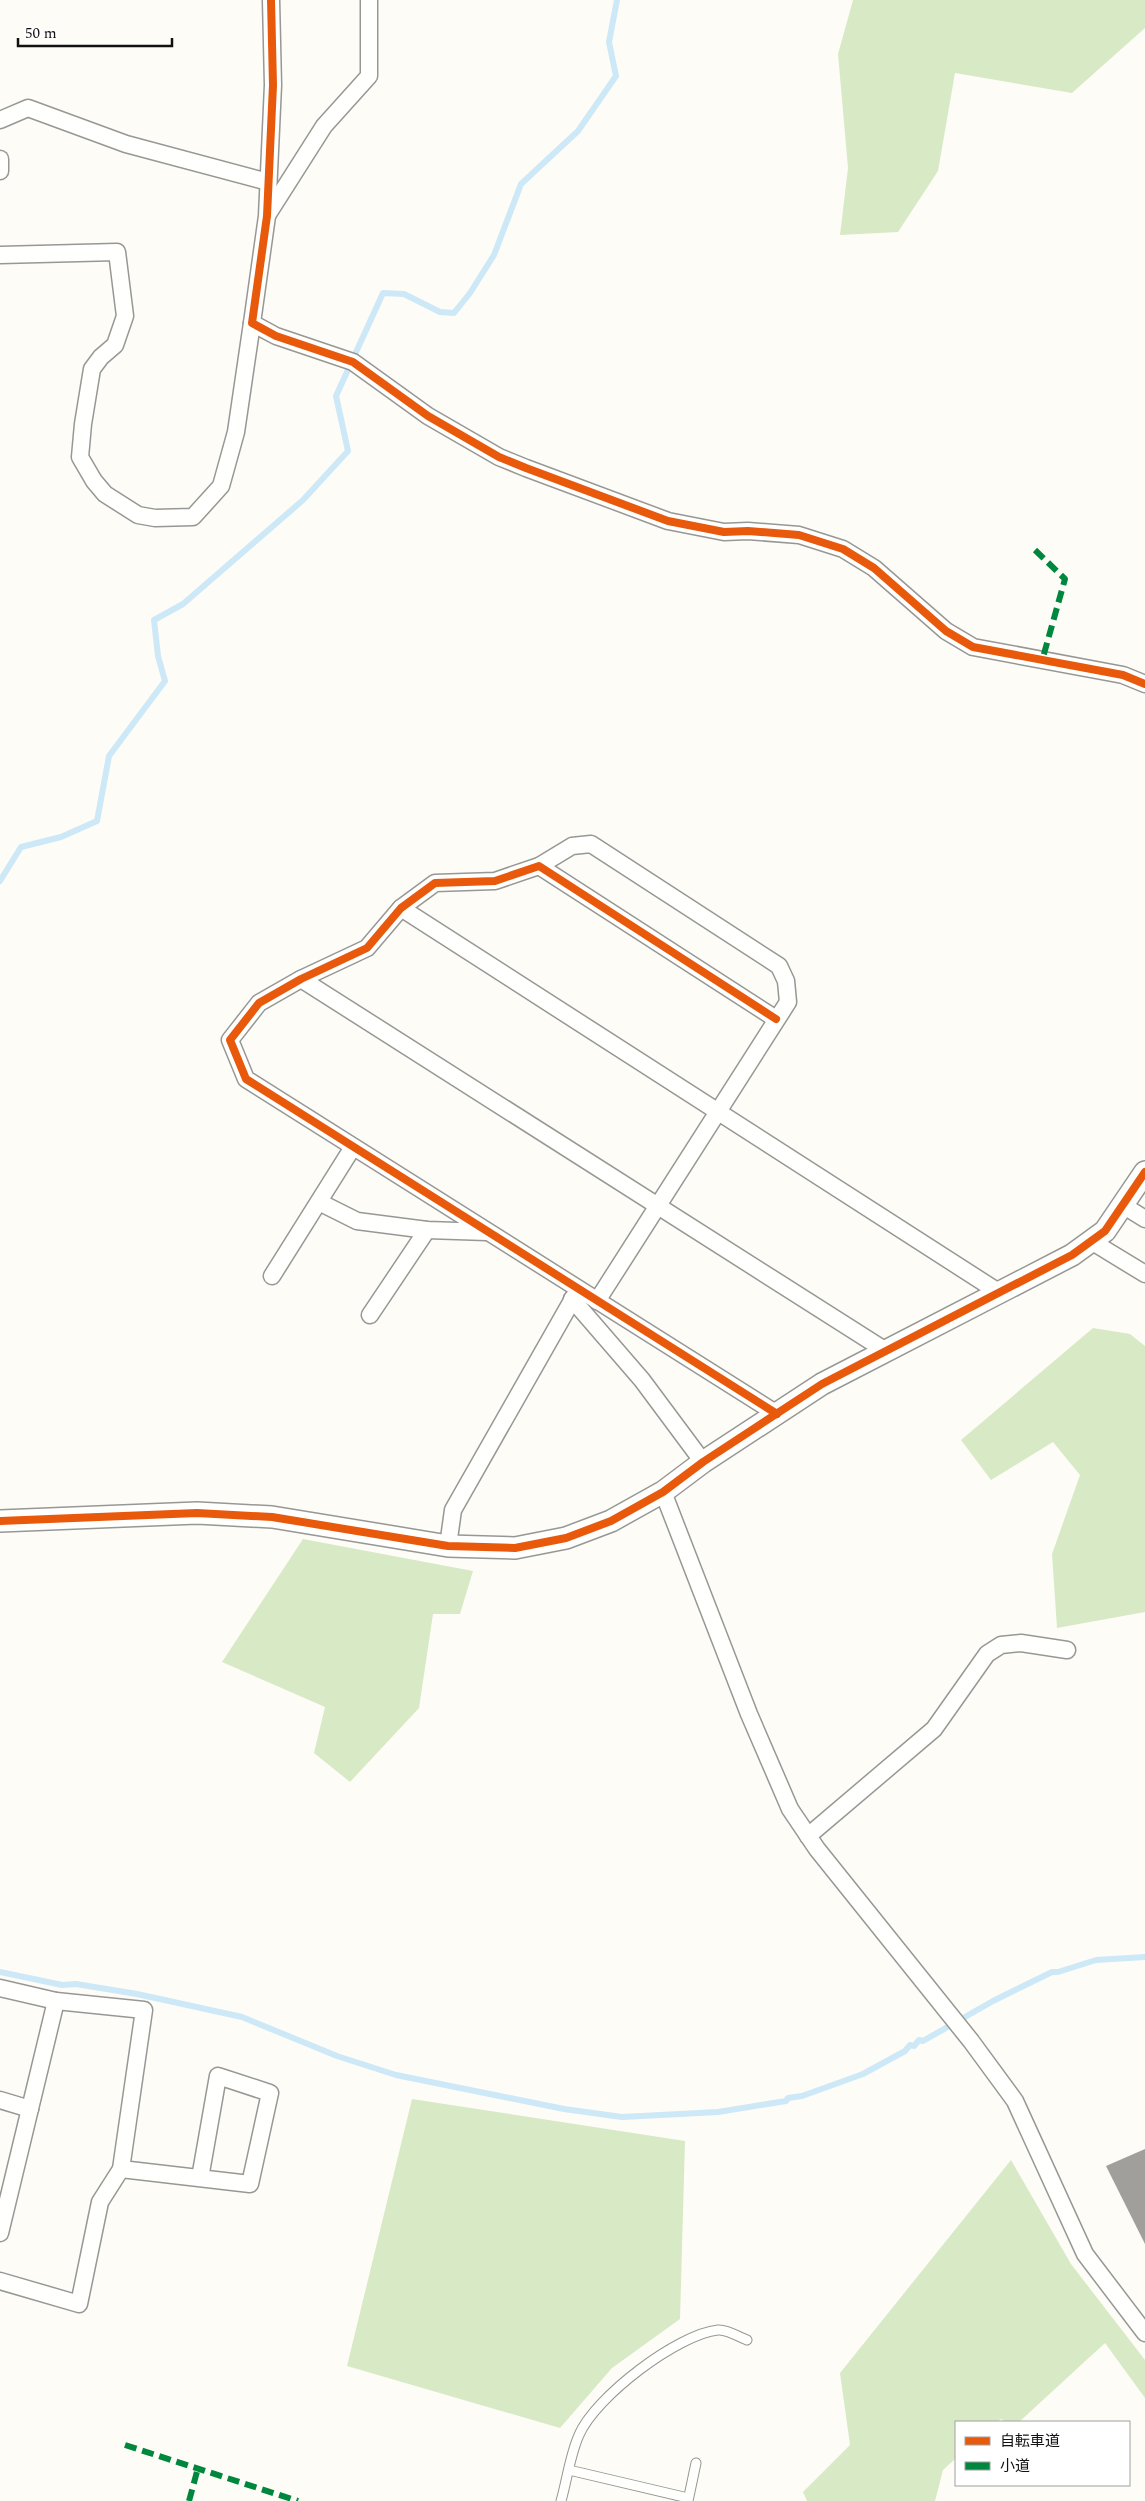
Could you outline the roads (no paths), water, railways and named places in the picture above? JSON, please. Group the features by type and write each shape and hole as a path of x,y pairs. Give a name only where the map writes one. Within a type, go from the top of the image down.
{"street":[{"path":"0,255 117,252 125,316 115,345 101,357 92,369 80,457 94,481 105,494 138,515 155,518 193,517 221,486 236,432 267,216 273,85 271,0"},
{"path":"267,216 324,126 369,76 369,0"},
{"path":"0,120 28,108 126,144 268,182"},
{"path":"0,159 0,171"},
{"path":"252,323 276,336 353,362 428,416 499,457 526,468 668,521 724,532 748,531 799,535 843,549 874,568 946,631 973,647 1123,675 1145,684"},
{"path":"597,1301 788,1002 786,981 779,966 591,844 572,846 538,866 495,881 436,883 401,908 367,948 301,979 259,1003 230,1040 246,1079 488,1232 575,1295 703,1462"},
{"path":"538,866 776,1019"},
{"path":"401,908 1000,1293"},
{"path":"301,979 886,1351"},
{"path":"272,1276 354,1147"},
{"path":"0,1521 197,1513 263,1517 448,1546 514,1548 566,1538 612,1521 662,1492 703,1462 822,1384 1072,1254 1105,1232 1145,1172"},
{"path":"319,1202 357,1221 427,1230 488,1232"},
{"path":"1124,1206 1145,1219"},
{"path":"370,1315 427,1230"},
{"path":"1091,1241 1145,1274"},
{"path":"575,1295 597,1301 777,1414"},
{"path":"448,1546 453,1510 575,1295"},
{"path":"662,1492 749,1714 790,1809 808,1836 971,2041 1015,2101 1085,2254 1145,2333"},
{"path":"808,1836 934,1729 987,1654 1001,1645 1021,1643 1067,1650"},
{"path":"0,1988 56,2001 144,2010 121,2169 100,2202 79,2304 0,2281"},
{"path":"0,2233 6,2185 30,2109 56,2001"},
{"path":"121,2169 250,2184 270,2093 218,2076 200,2178"},
{"path":"0,2100 30,2109"}],"lane":[{"path":"561,2501 579,2434 609,2394 648,2362 704,2333 721,2330 747,2340"},
{"path":"569,2470 688,2500 696,2463"}],"waterway":[{"path":"0,881 21,847 61,837 97,821 109,756 165,681 158,656 154,620 183,604 303,500 348,451 336,396 383,293 404,294 440,312 454,313 470,293 494,255 521,184 578,131 616,76 609,42 617,0"},
{"path":"0,1972 62,1985 76,1984 137,1994 242,2017 337,2056 396,2075 564,2109 622,2117 718,2112 786,2101 788,2098 802,2096 863,2074 905,2051 910,2045 914,2046 919,2040 923,2041 993,2001 1052,1972 1058,1972 1096,1960 1145,1957"}]}
